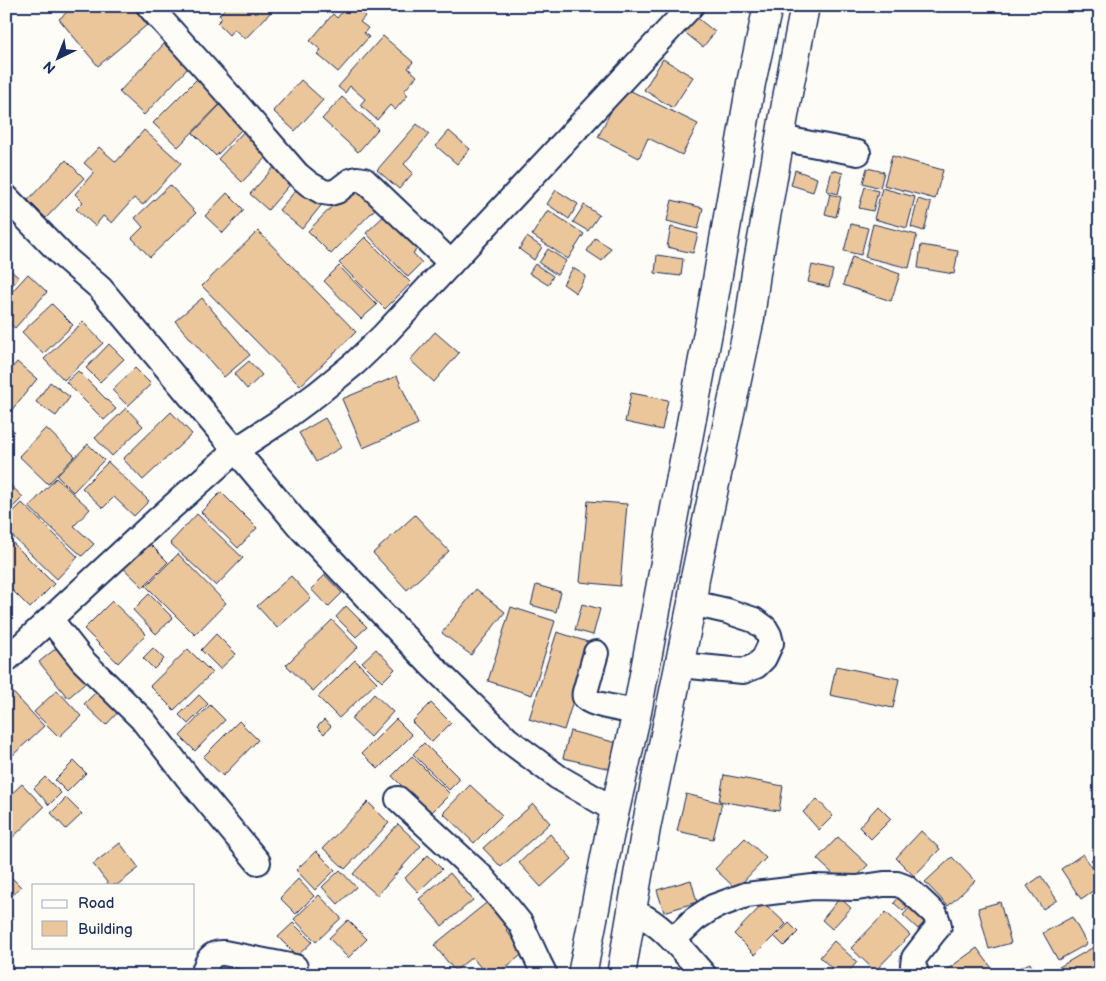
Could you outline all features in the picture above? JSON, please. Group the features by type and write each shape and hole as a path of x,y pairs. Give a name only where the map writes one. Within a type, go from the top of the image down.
{"highway":[{"path":"582,975 637,712 709,327 751,83 768,6"},
{"path":"621,975 646,828 692,603 695,578 750,318 780,138 805,6"}],"street":[{"path":"149,6 236,102 297,174 309,184 323,192 330,193 338,192 350,181 364,180 451,263"},
{"path":"6,660 236,450 279,422 355,363 383,336 691,6"},
{"path":"780,138 858,153"},
{"path":"6,197 63,256 100,288 300,527 433,667 508,740 558,777 615,810"},
{"path":"679,665 743,671 756,666 764,658 771,643 765,628 754,620 727,611 692,603"},
{"path":"50,620 83,661 142,719 258,862"},
{"path":"596,653 584,696 588,700 597,703 637,712"},
{"path":"398,798 482,877 504,903 521,924 545,975"},
{"path":"673,940 695,919 713,907 746,895 813,887 857,888 897,884 905,887 935,914 939,926 914,958 913,965 918,975"},
{"path":"631,912 646,918 657,926 673,940 704,975"},
{"path":"204,975 209,959 217,953 295,967"}],"building":[{"path":"74,6 132,6 147,25 98,66 59,19"},
{"path":"227,6 264,6 271,12 245,39 234,29 229,35 217,23 222,18 219,15"},
{"path":"347,6 354,6 365,16 360,22 368,28 364,33 369,37 338,72 317,54 321,50 310,41 333,14 337,18"},
{"path":"695,16 715,32 703,47 683,31"},
{"path":"383,36 413,62 408,68 417,76 404,91 408,95 395,110 390,105 377,120 360,105 365,99 350,86 345,93 338,87"},
{"path":"164,44 189,67 144,115 119,92"},
{"path":"663,59 693,77 673,108 644,90"},
{"path":"197,79 204,86 210,80 227,97 178,147 153,123"},
{"path":"301,80 323,100 295,131 273,111"},
{"path":"623,87 698,124 682,155 648,138 639,158 598,137"},
{"path":"342,97 378,129 358,152 322,119"},
{"path":"221,104 244,127 216,156 193,133"},
{"path":"417,124 429,134 404,164 413,173 399,189 377,170"},
{"path":"248,127 272,151 242,182 218,159"},
{"path":"144,130 181,163 143,205 134,198 112,223 103,216 95,226 76,209 83,202 75,194 94,172 84,163 99,147 116,162"},
{"path":"449,131 470,149 457,164 436,146"},
{"path":"892,156 943,170 935,199 884,185"},
{"path":"66,160 84,178 46,218 28,200"},
{"path":"275,166 293,181 268,210 250,194"},
{"path":"867,168 884,172 880,188 863,183"},
{"path":"795,170 817,178 813,192 791,185"},
{"path":"832,170 843,173 838,194 827,191"},
{"path":"356,182 379,205 331,254 308,231"},
{"path":"302,183 324,202 302,229 279,210"},
{"path":"170,185 196,213 150,257 132,238 143,227 135,218"},
{"path":"865,187 878,191 873,211 859,208"},
{"path":"882,188 915,197 907,228 874,219"},
{"path":"556,190 578,204 569,219 547,204"},
{"path":"227,193 244,210 223,233 205,216"},
{"path":"830,194 841,197 836,217 825,214"},
{"path":"918,199 931,203 924,231 911,227"},
{"path":"672,200 703,208 698,229 667,221"},
{"path":"584,205 599,215 588,231 573,222"},
{"path":"548,210 584,234 568,259 532,235"},
{"path":"388,212 427,240 413,253 422,263 408,277 366,233"},
{"path":"851,224 868,228 861,255 844,251"},
{"path":"873,224 917,235 909,268 865,257"},
{"path":"671,227 698,234 693,253 667,247"},
{"path":"258,231 356,332 300,386 202,286"},
{"path":"365,237 411,283 385,309 339,263"},
{"path":"527,237 542,247 534,260 519,249"},
{"path":"595,238 611,248 602,261 587,251"},
{"path":"921,245 958,251 954,274 918,268"},
{"path":"548,249 566,261 557,275 539,263"},
{"path":"657,255 683,259 681,276 655,273"},
{"path":"852,257 900,274 891,301 843,285"},
{"path":"535,264 553,276 548,285 529,273"},
{"path":"812,265 833,270 829,287 808,282"},
{"path":"6,266 19,278 6,292"},
{"path":"339,266 377,305 361,319 324,281"},
{"path":"573,268 586,276 576,293 563,284"},
{"path":"28,274 47,292 15,328 6,321 6,298"},
{"path":"202,298 250,355 224,377 175,321"},
{"path":"52,304 73,325 43,354 22,332"},
{"path":"83,322 103,343 64,380 44,359"},
{"path":"435,332 459,353 434,382 410,360"},
{"path":"109,344 124,359 100,382 86,368"},
{"path":"249,361 262,375 247,389 234,374"},
{"path":"17,362 37,379 6,417 6,375"},
{"path":"135,368 151,384 128,406 112,390"},
{"path":"78,371 116,409 104,420 66,382"},
{"path":"397,376 418,424 363,448 342,399"},
{"path":"50,382 70,397 56,416 36,402"},
{"path":"631,393 668,400 662,430 625,422"},
{"path":"126,408 143,426 112,456 95,438"},
{"path":"171,412 192,434 143,480 123,459"},
{"path":"325,418 342,447 316,462 299,433"},
{"path":"6,425 14,431 6,440"},
{"path":"46,428 75,456 48,484 19,456"},
{"path":"88,444 104,460 73,492 57,476"},
{"path":"108,462 149,501 134,516 114,497 103,508 82,488"},
{"path":"56,478 90,509 74,526 94,544 82,556 29,507"},
{"path":"6,481 23,497 6,514"},
{"path":"221,492 257,528 238,548 201,512"},
{"path":"588,501 627,504 620,586 580,582"},
{"path":"22,503 78,557 57,579 6,530 6,519"},
{"path":"197,514 243,558 216,586 170,543"},
{"path":"415,515 449,551 407,590 373,553"},
{"path":"144,538 168,562 143,587 119,564"},
{"path":"10,540 54,584 30,608 6,584 6,544"},
{"path":"178,554 226,603 195,635 146,586"},
{"path":"325,575 342,593 328,607 311,589"},
{"path":"291,576 311,598 277,628 257,606"},
{"path":"536,585 561,592 556,612 531,605"},
{"path":"476,589 505,612 471,655 442,633"},
{"path":"149,594 173,618 156,634 133,610"},
{"path":"112,601 146,634 118,663 84,629"},
{"path":"582,604 600,609 593,635 575,630"},
{"path":"346,606 367,627 356,637 336,617"},
{"path":"511,607 555,621 532,695 488,681"},
{"path":"332,620 358,647 313,691 286,665"},
{"path":"557,632 591,643 564,730 529,719"},
{"path":"216,634 236,654 220,669 201,650"},
{"path":"60,645 89,680 68,698 39,662"},
{"path":"153,648 164,659 154,669 143,658"},
{"path":"188,649 212,673 174,710 150,686"},
{"path":"376,649 395,669 382,682 362,662"},
{"path":"355,660 377,682 339,718 318,697"},
{"path":"836,666 899,679 893,708 830,695"},
{"path":"6,685 44,726 13,755 6,747"},
{"path":"100,688 121,709 106,725 84,704"},
{"path":"57,690 81,716 59,737 34,712"},
{"path":"374,694 393,712 370,737 351,719"},
{"path":"199,695 208,704 188,724 179,715"},
{"path":"431,703 451,723 432,742 412,722"},
{"path":"210,705 225,720 195,751 180,736"},
{"path":"396,719 412,735 378,769 362,753"},
{"path":"324,720 331,726 324,734 317,727"},
{"path":"239,721 258,740 223,776 203,757"},
{"path":"570,731 625,745 619,771 563,758"},
{"path":"424,743 460,779 449,790 413,754"},
{"path":"412,756 450,794 430,814 392,776"},
{"path":"74,761 86,773 67,792 55,780"},
{"path":"724,775 783,786 779,811 719,801"},
{"path":"45,777 61,793 49,805 34,788"},
{"path":"22,784 44,807 8,842 6,840 6,799"},
{"path":"470,785 502,815 474,843 443,813"},
{"path":"686,794 722,803 713,839 677,831"},
{"path":"66,798 82,814 66,829 51,813"},
{"path":"817,799 833,816 819,830 803,812"},
{"path":"368,802 389,823 345,869 323,848"},
{"path":"533,804 550,823 501,867 483,848"},
{"path":"878,806 891,819 871,839 859,827"},
{"path":"398,824 421,846 377,895 353,874"},
{"path":"921,831 940,849 914,876 896,858"},
{"path":"550,834 572,859 541,887 519,863"},
{"path":"838,837 868,865 847,887 817,859"},
{"path":"745,838 766,858 736,889 715,869"},
{"path":"120,843 139,868 118,884 108,884 93,864"},
{"path":"316,851 335,870 315,890 296,870"},
{"path":"1100,851 1100,869 1091,860"},
{"path":"1083,854 1100,879 1100,886 1081,899 1061,869"},
{"path":"428,855 442,869 418,892 405,878"},
{"path":"952,857 975,881 948,906 925,882"},
{"path":"340,870 356,887 338,904 322,887"},
{"path":"6,872 21,887 6,901"},
{"path":"450,873 473,900 442,926 419,899"},
{"path":"1041,876 1057,900 1043,909 1027,886"},
{"path":"298,879 314,896 296,914 280,898"},
{"path":"691,880 697,902 664,912 657,890"},
{"path":"903,893 912,901 903,911 894,903"},
{"path":"319,895 341,918 316,942 294,919"},
{"path":"840,898 851,908 832,929 822,920"},
{"path":"490,900 511,925 506,930 524,953 496,975 487,975 472,957 455,971 434,945"},
{"path":"1000,902 1011,943 989,949 978,908"},
{"path":"764,903 786,924 755,955 734,934"},
{"path":"913,904 928,918 918,929 903,915"},
{"path":"886,912 910,935 875,971 851,948"},
{"path":"1072,917 1087,944 1058,960 1043,933"},
{"path":"348,920 367,939 348,958 329,938"},
{"path":"293,923 312,942 297,956 278,937"},
{"path":"789,923 798,932 784,946 775,937"},
{"path":"834,941 857,962 846,975 839,975 820,957"},
{"path":"1097,945 1100,949 1100,975 1056,975 1054,970"},
{"path":"977,948 997,975 948,975 945,971"},
{"path":"1030,963 1036,975 1013,975 1011,972"}]}
